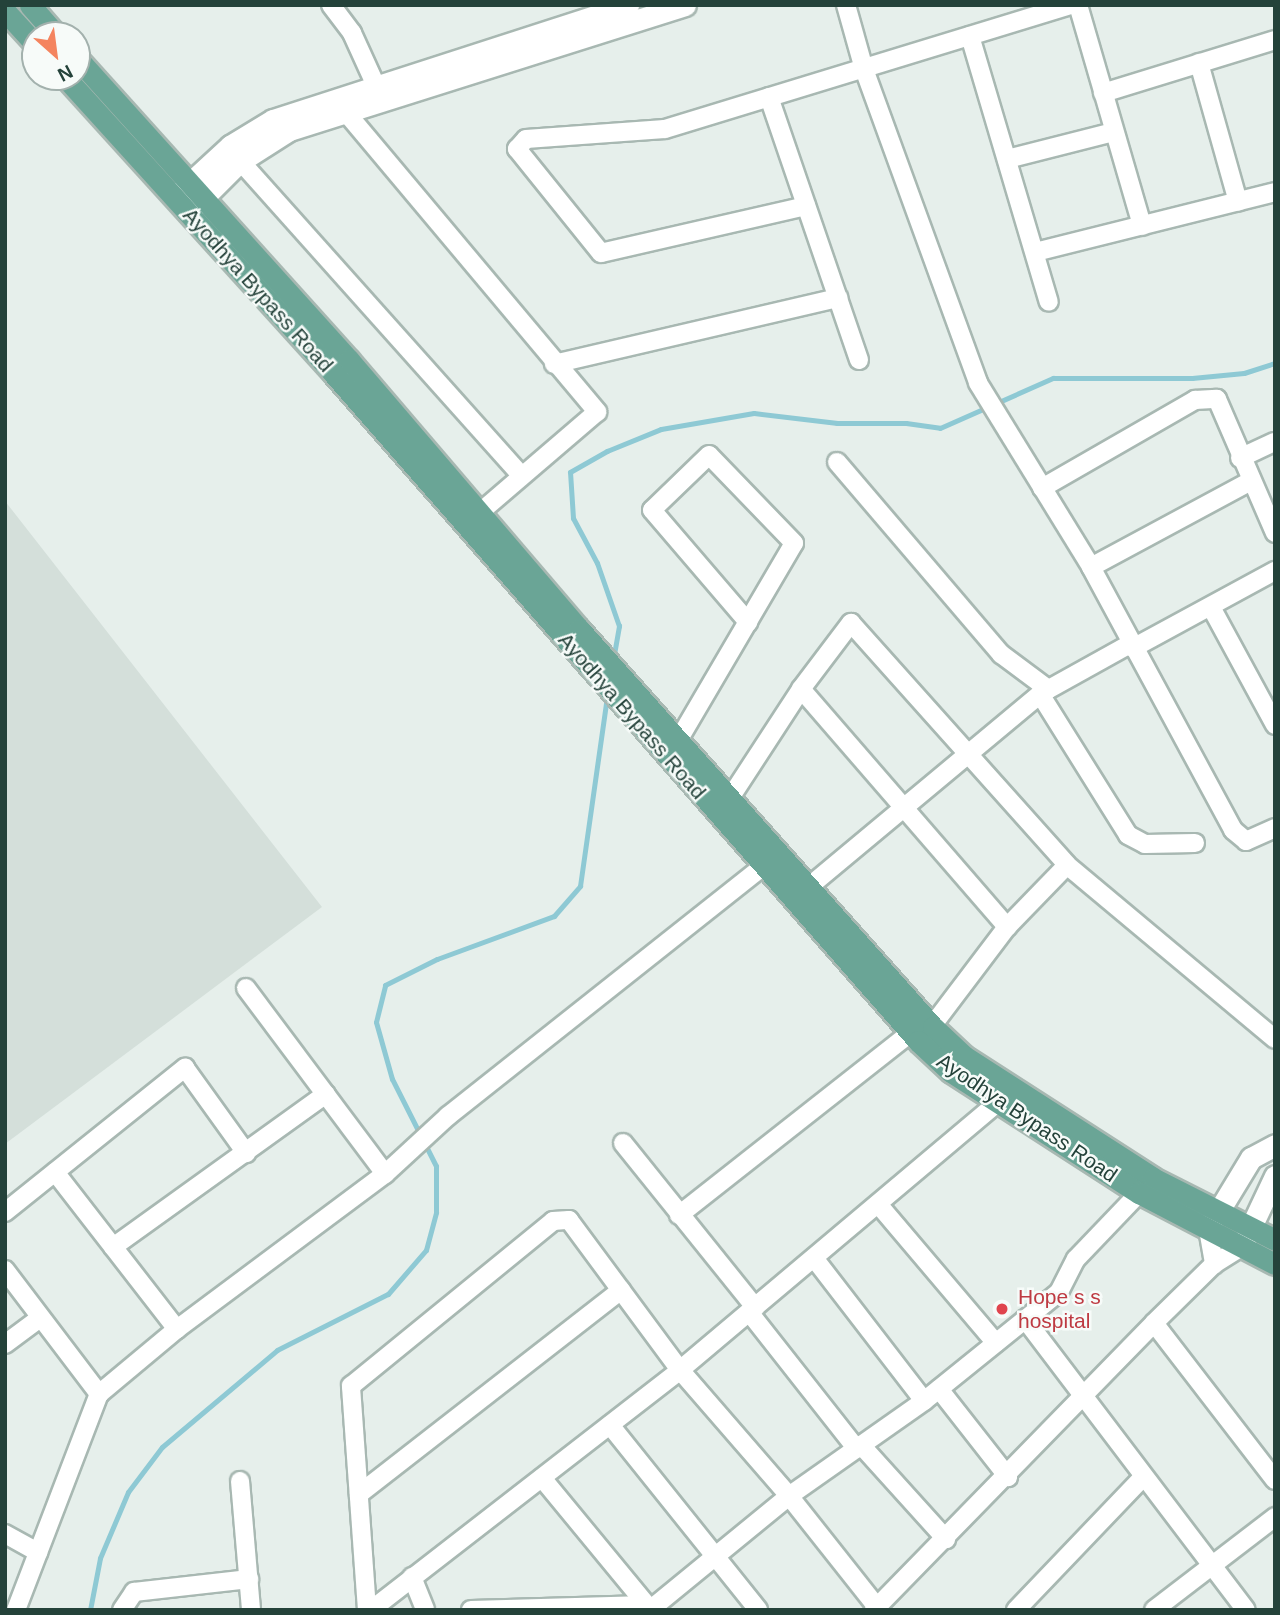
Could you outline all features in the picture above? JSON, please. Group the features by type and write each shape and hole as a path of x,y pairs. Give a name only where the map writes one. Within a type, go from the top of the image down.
{"main road":[{"path":"30,5 44,21"},
{"path":"5,11 21,29"},
{"name":"Ayodhya Bypass Road","path":"91,76 188,198 801,894 830,928 865,982 910,1033 951,1072 1002,1094 1153,1178 1212,1220 1246,1238 1275,1264"},
{"name":"Ayodhya Bypass Road","path":"79,91 188,198 479,513 574,637"},
{"name":"Ayodhya Bypass Road","path":"647,718 679,740 730,798 772,861"},
{"name":"Ayodhya Bypass Road","path":"830,928 885,972 932,1026 1002,1094 1139,1193 1212,1220"},
{"name":"Ayodhya Bypass Road","path":"1246,1238 1275,1240"}],"street":[{"path":"331,5 352,33 380,94"},
{"path":"380,94 628,5"},
{"path":"188,198 234,154 341,106 685,5"},
{"path":"846,5 864,69 978,383 1004,430 1091,567 1233,831 1246,841 1275,828"},
{"path":"806,206 601,253 517,149 526,139 665,129 1070,5"},
{"path":"1078,5 1142,226"},
{"path":"970,36 1049,302"},
{"path":"1103,93 1275,40"},
{"path":"1199,63 1238,202"},
{"path":"769,97 859,360"},
{"path":"341,106 554,364 597,412 520,474 479,513"},
{"path":"1007,159 1114,132"},
{"path":"234,154 520,474"},
{"path":"1035,252 1275,192"},
{"path":"554,364 838,298"},
{"path":"1042,488 1195,400 1217,399 1240,458 1275,533"},
{"path":"1240,458 1275,442"},
{"path":"679,740 748,622 794,543 709,455 652,510 748,622"},
{"path":"837,462 1001,654 1044,692 1128,835 1146,844 1195,843"},
{"path":"1091,567 1251,481"},
{"path":"801,894 967,753 1044,692 1211,607 1275,570"},
{"path":"1211,607 1274,722"},
{"path":"730,798 801,689 851,623 1067,865 1275,1039"},
{"path":"801,689 902,809 1007,927"},
{"path":"16,1610 99,1394 177,1329 385,1174 411,1147 448,1116 772,861"},
{"path":"932,1026 1007,927 1067,865"},
{"path":"246,988 385,1174"},
{"path":"679,1215 910,1033"},
{"path":"5,1212 186,1068 246,1153"},
{"path":"113,1247 326,1094"},
{"path":"369,1610 680,1370 878,1204 1002,1094"},
{"path":"623,1143 859,1447 946,1539"},
{"path":"1214,1265 1212,1220 1251,1158 1275,1145"},
{"path":"55,1172 177,1329"},
{"path":"369,1610 351,1386 553,1221 569,1220 680,1370 789,1496 875,1608 1009,1477 1082,1395 1153,1323 1246,1238 1275,1176"},
{"path":"471,1610 649,1608 789,1496 924,1401 1059,1292 1076,1259 1139,1193"},
{"path":"878,1204 996,1343"},
{"path":"814,1258 924,1401"},
{"path":"5,1270 99,1394"},
{"path":"359,1494 621,1290"},
{"path":"5,1344 40,1318"},
{"path":"1025,1320 1246,1610"},
{"path":"1153,1323 1275,1480"},
{"path":"939,1389 1009,1477"},
{"path":"610,1425 758,1610"},
{"path":"1016,1610 1143,1477"},
{"path":"542,1478 649,1608"},
{"path":"240,1480 251,1610"},
{"path":"1154,1610 1275,1517"},
{"path":"5,1534 38,1552"},
{"path":"412,1577 425,1610"},
{"path":"122,1610 134,1592 248,1578"}],"shaded area":[{"path":"5,501 322,907 5,1144"}],"waterway":[{"path":"613,660 619,626 597,563 573,518 570,472 607,451 661,429 754,413 837,423 906,423 940,428 1053,378 1192,378 1244,373 1275,363"},
{"path":"90,1610 100,1558 128,1492 162,1447 277,1350 388,1294 426,1250 436,1212 436,1166 392,1079 376,1022 385,985 437,959 554,916 580,886 607,697"}],"place":[{"name":"Hope s s hospital","path":"1002,1309"}]}
